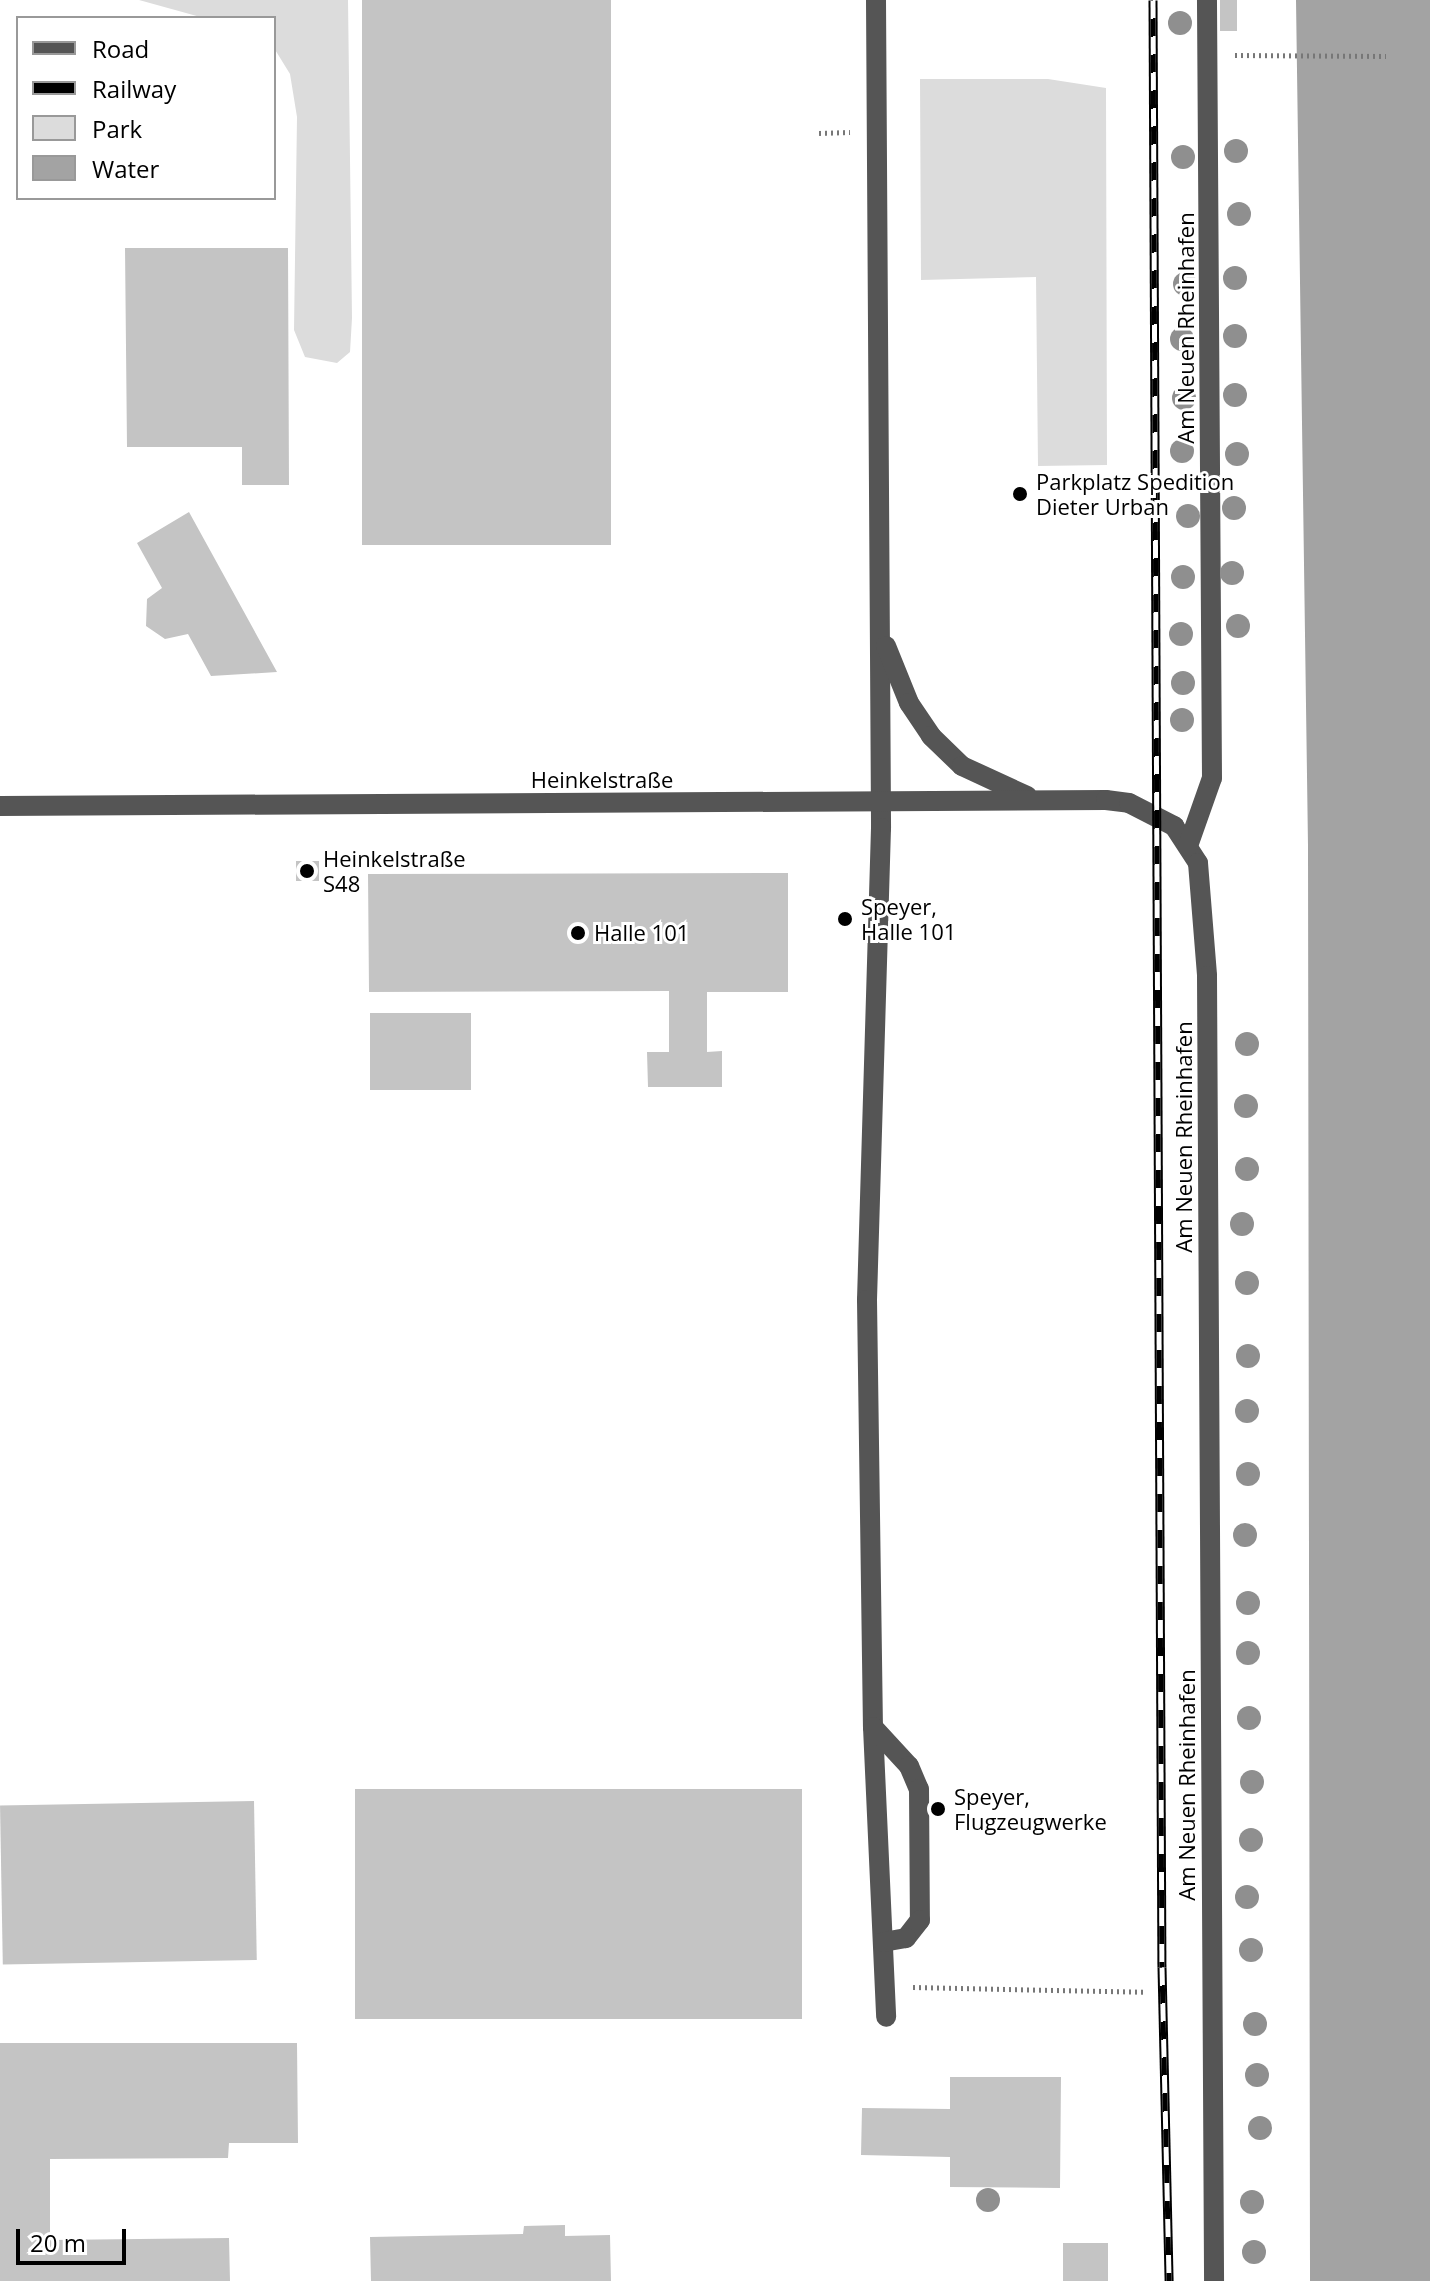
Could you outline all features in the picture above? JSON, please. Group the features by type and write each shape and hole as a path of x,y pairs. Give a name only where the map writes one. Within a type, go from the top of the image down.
{"street":[{"path":"876,0 881,804 867,1300 873,1727 886,2017"},
{"name":"Am Neuen Rheinhafen","path":"1207,0 1212,778 1188,846 1202,883 1207,976 1214,2281"},
{"path":"882,634 909,703 931,736 972,772 1040,801"},
{"name":"Heinkelstraße","path":"0,806 1129,803 1166,820 1188,846"},
{"path":"873,1727 909,1766 919,1789 920,1920 906,1938 883,1942"}],"path":[{"path":"1237,55 1386,56"},
{"path":"884,1986 1144,1992"}],"green space":[{"path":"139,0 348,0 352,318 350,352 337,363 305,357 294,330 297,117 290,74 276,51 276,16 197,16"},
{"path":"920,79 1048,79 1106,88 1107,465 1038,466 1036,277 921,280"}],"water":[{"path":"1296,0 1430,0 1430,2281 1310,2281 1308,846"}],"building":[{"path":"362,0 611,0 611,545 362,545"},
{"path":"1220,0 1237,0 1237,31 1220,31"},
{"path":"125,248 288,248 289,485 242,485 242,447 127,447"},
{"path":"189,512 277,672 211,676 188,634 165,639 146,626 147,599 162,588 137,543"},
{"name":"Heinkelstraße S48","path":"296,861 319,861 319,881 296,881"},
{"name":"Halle 101","path":"788,873 788,992 707,992 707,1052 722,1051 722,1087 648,1087 647,1052 669,1052 669,991 369,992 368,874"},
{"path":"370,1013 471,1013 471,1090 370,1090"},
{"path":"355,1789 802,1789 802,2019 355,2019"},
{"path":"254,1801 257,1960 3,1964 0,1805"},
{"path":"0,2043 297,2043 298,2143 229,2143 228,2158 50,2159 50,2240 229,2238 230,2281 0,2281"},
{"path":"950,2077 1061,2077 1060,2188 950,2187 950,2157 861,2155 862,2108 950,2109"},
{"path":"565,2225 565,2236 610,2235 611,2281 371,2281 370,2237 523,2234 524,2226"},
{"path":"1063,2243 1108,2243 1108,2281 1063,2281"}],"railway":[{"path":"1153,0 1162,1967 1169,2281"}],"place":[{"name":"Parkplatz Spedition Dieter Urban","path":"1020,494"},
{"name":"Heinkelstraße S48","path":"307,871"},
{"name":"Speyer, Halle 101","path":"845,919"},
{"name":"Halle 101","path":"578,933"},
{"name":"Speyer, Flugzeugwerke","path":"938,1809"}]}
